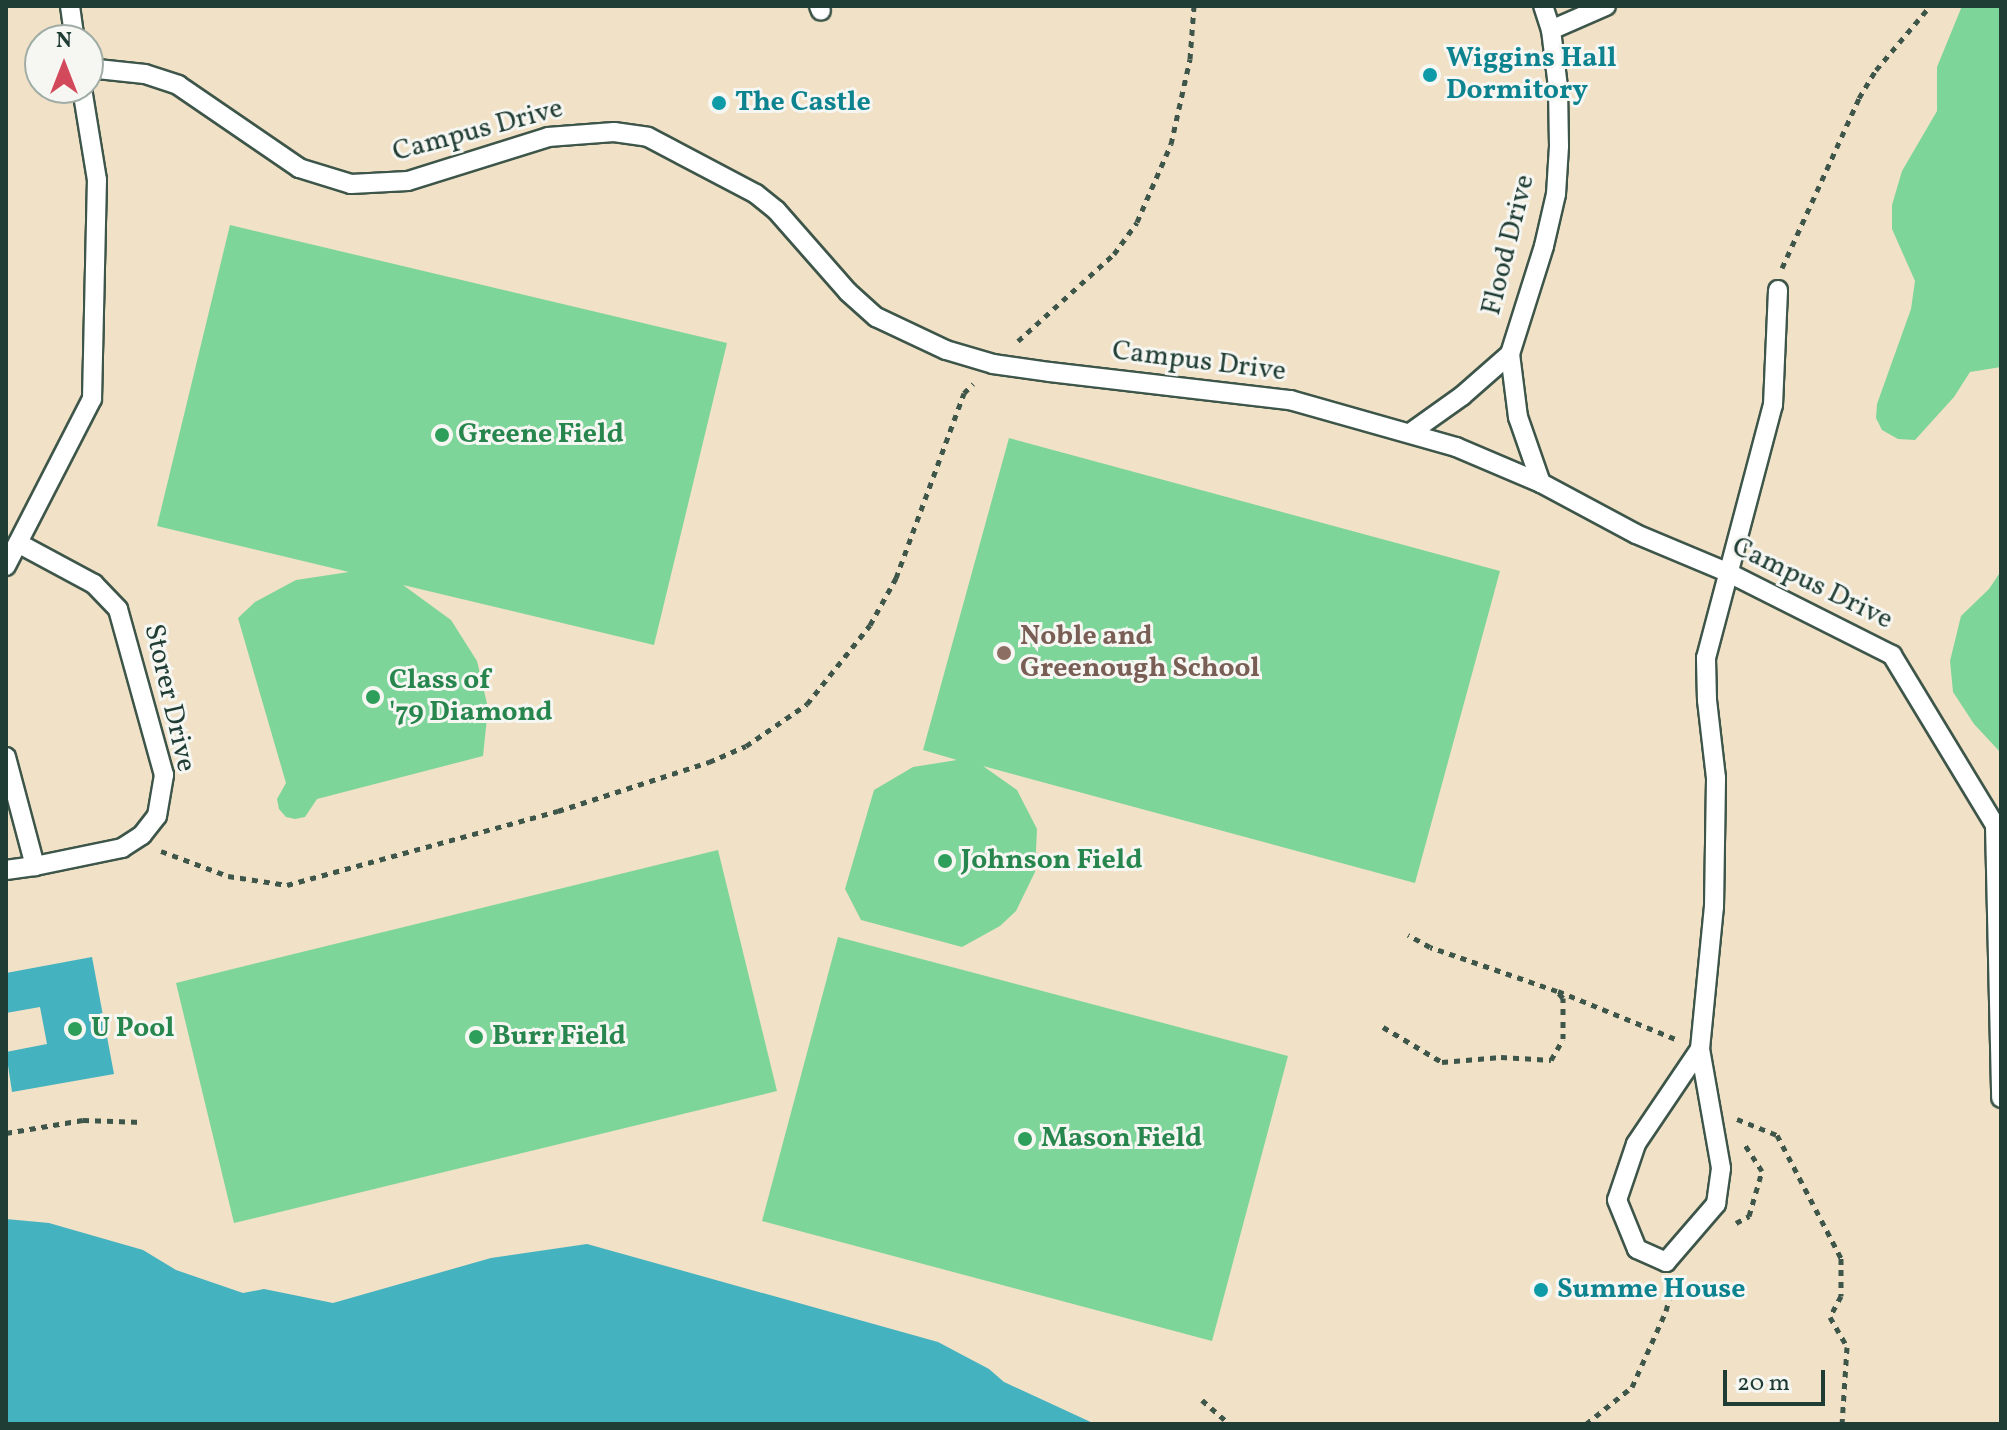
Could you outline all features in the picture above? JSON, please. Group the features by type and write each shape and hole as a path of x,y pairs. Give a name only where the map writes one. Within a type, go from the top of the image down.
{"lane":[{"name":"Flood Drive","path":"1541,483 1518,417 1510,354 1544,246 1556,194 1558,87 1551,30 1543,6"},
{"path":"1551,30 1606,6"},
{"name":"Campus Drive","path":"104,70 145,74 178,85 299,168 351,184 408,181 559,135 614,132 648,137 756,194 776,210 848,292 876,317 946,350 993,364 1101,379 1247,393 1335,411 1410,433 1484,457 1541,483 1636,534 1727,572 1892,655 1998,825 2001,1098"},
{"path":"6,566 92,399 97,180 85,104"},
{"path":"1700,1049 1636,1144 1617,1200 1637,1249 1666,1262 1716,1204 1721,1168 1700,1049 1714,907 1716,778 1707,700 1706,658 1773,405 1778,290"},
{"name":"Flood Drive","path":"1410,433 1462,396 1510,354"},
{"name":"Storer Drive","path":"6,870 133,843 157,816 164,775 118,609 94,584 18,543"},
{"path":"6,757 35,866"}],"path":[{"path":"157,849 228,876 287,885 558,811 709,762 746,746 807,704 870,625 896,578 964,393 1114,254 1137,222 1157,184 1175,131 1190,59 1194,6"},
{"path":"1778,290 1783,266 1859,98 1876,70 1930,6"},
{"path":"1408,935 1430,947 1557,991 1700,1049"},
{"path":"1383,1027 1442,1062 1501,1057 1551,1060 1563,1039 1563,998 1557,991"},
{"path":"1734,1124 1730,1116 1777,1135 1841,1258 1841,1296 1830,1317 1847,1347 1842,1424"},
{"path":"6,1133 83,1120 143,1122"},
{"path":"1722,1231 1749,1216 1762,1171 1738,1133"},
{"path":"1586,1424 1632,1387 1666,1311 1676,1271"},
{"path":"1202,1400 1230,1424"}],"green space":[{"path":"1962,6 2001,6 2001,367 1970,372 1954,397 1915,440 1898,439 1882,430 1876,418 1877,404 1911,309 1915,281 1892,229 1892,205 1902,171 1937,111 1937,67"},
{"name":"Greene Field","path":"230,225 727,343 654,645 403,585 451,620 477,661 488,708 483,756 317,799 305,817 295,819 286,817 279,809 277,799 286,783 238,618 255,602 296,580 349,572 157,526"},
{"path":"1009,438 1500,571 1415,883 983,766 1017,790 1037,829 1035,872 1016,911 1000,926 962,947 861,920 845,889 874,790 913,767 957,760 923,750"},
{"path":"2001,571 2001,753 1974,724 1953,692 1950,661 1961,616 1989,589"},
{"name":"Burr Field","path":"718,850 777,1091 234,1223 176,983"},
{"name":"Mason Field","path":"838,937 1288,1056 1212,1341 762,1221"}],"water":[{"name":"U Pool","path":"92,957 114,1074 12,1092 6,1052 47,1044 40,1007 6,1013 6,973"},
{"path":"6,1219 49,1223 143,1250 176,1270 243,1293 264,1289 333,1303 491,1258 587,1244 938,1342 989,1369 1004,1382 1095,1424 6,1424"}],"place":[{"name":"Wiggins Hall Dormitory","path":"1430,75"},
{"name":"The Castle","path":"719,103"},
{"name":"Greene Field","path":"442,435"},
{"name":"Noble and Greenough School","path":"1004,653"},
{"name":"Class of '79 Diamond","path":"373,697"},
{"name":"Johnson Field","path":"945,861"},
{"name":"U Pool","path":"75,1029"},
{"name":"Burr Field","path":"476,1037"},
{"name":"Mason Field","path":"1025,1139"},
{"name":"Summe House","path":"1541,1290"}]}
